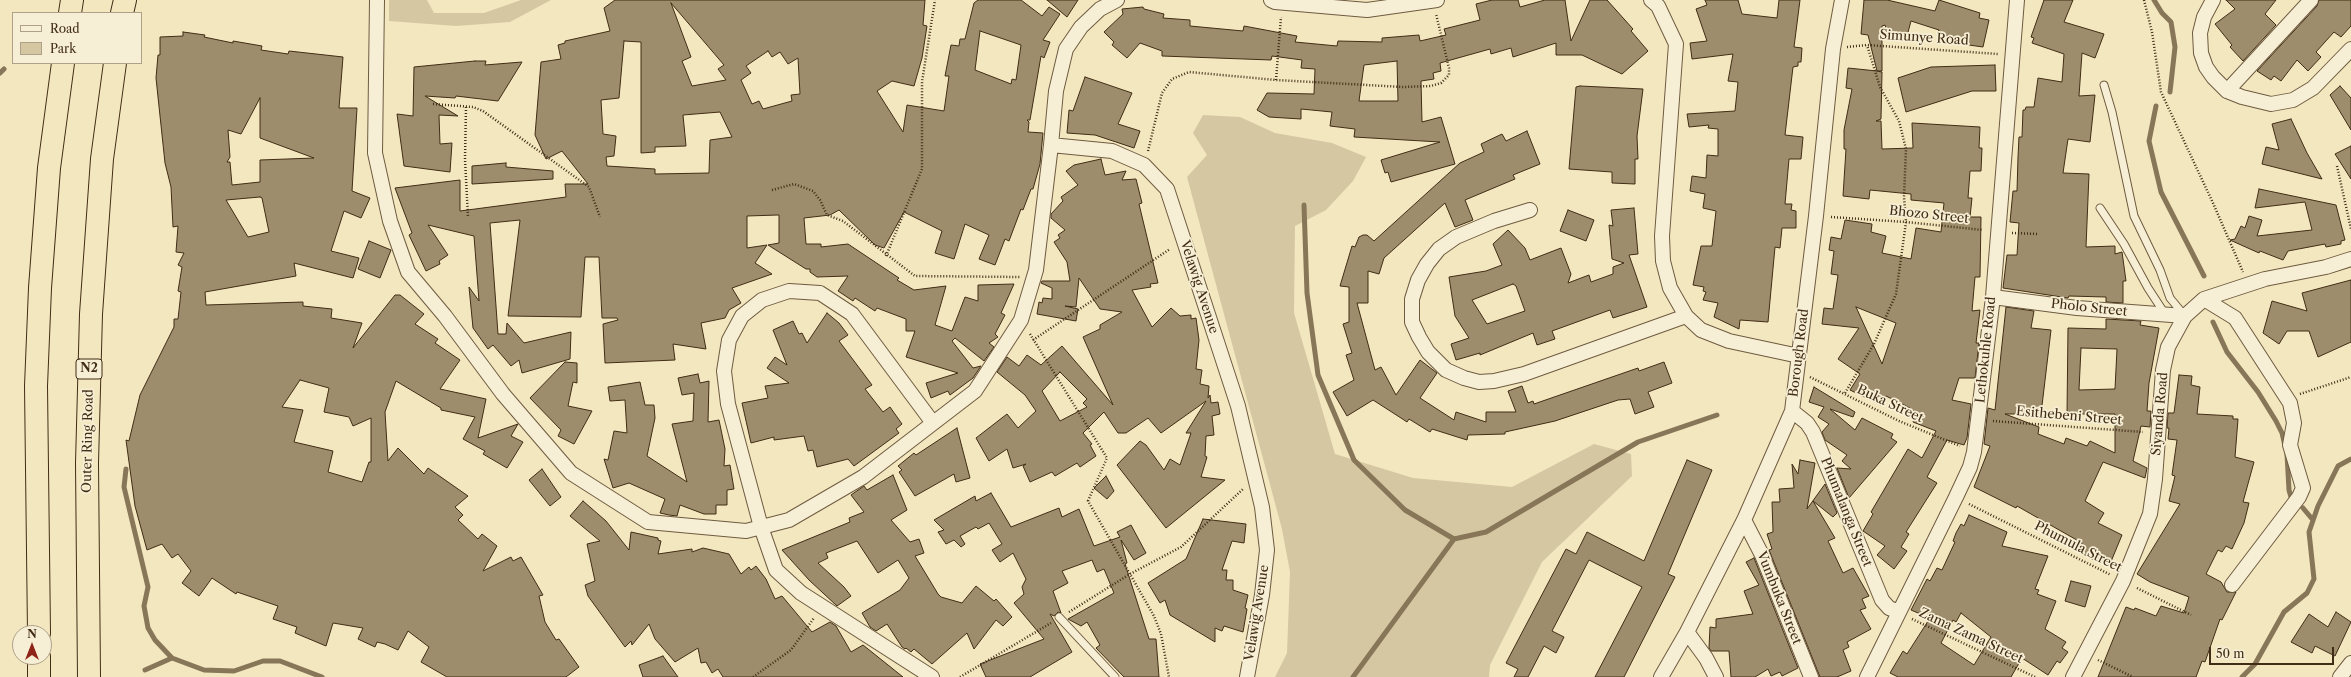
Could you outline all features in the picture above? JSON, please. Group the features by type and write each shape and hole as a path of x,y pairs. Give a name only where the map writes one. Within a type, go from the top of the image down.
{"highway":[{"path":"70,12 72,0"},
{"path":"122,12 125,0"},
{"path":"39,625 36,386 40,288 49,168 63,64"},
{"name":"Outer Ring Road","path":"88,677 87,463 90,314 102,159 115,64"},
{"path":"39,665 39,677"}],"street":[{"path":"378,0 375,153 390,222 408,272 445,316 503,394 571,473 648,522 746,531 789,520 863,477 933,423 959,406 975,391 1021,320 1034,277 1051,144 1056,91 1066,49 1081,27 1100,9 1117,0"},
{"path":"1651,0 1658,6 1676,44 1662,236 1663,261 1670,288 1686,316 1701,330 1729,341 1799,356"},
{"name":"Borough Road","path":"1661,677 1687,632 1744,520 1792,411 1816,216 1833,49 1842,0"},
{"name":"Lethokuhle Road","path":"1867,677 1956,497 1970,467 1974,452 1993,297 1997,232 2018,0"},
{"path":"2213,0 2204,17 2200,33 2201,53 2206,67 2227,91 2258,102 2286,102 2304,95 2313,88 2351,50"},
{"path":"2227,91 2311,0"},
{"path":"1277,1 1367,10 1435,1"},
{"name":"Velawig Avenue","path":"1051,144 1112,151 1144,165 1167,189 1238,406 1262,507 1267,550 1262,595 1247,677"},
{"path":"1530,210 1494,221 1456,237 1440,249 1427,264 1418,280 1412,299 1412,322 1428,352 1446,370 1464,378 1480,382 1494,381 1524,374 1686,316"},
{"name":"Siyanda Road","path":"2073,677 2123,581 2150,514 2155,479 2163,370 2168,347 2185,316 2204,299 2265,279 2326,267 2351,259"},
{"path":"932,677 801,593 776,570 761,527 728,404 724,371 729,340 742,316 762,300 789,292 820,293 852,314 933,423"},
{"name":"Pholo Street","path":"1993,297 2077,308 2185,316"},
{"path":"2204,299 2236,318 2287,397 2292,408 2294,423 2290,444 2303,488 2299,497 2232,585"},
{"name":"Phumalanga Street","path":"1792,411 1807,423 1813,432 1882,600 1889,608 1899,612"},
{"name":"Vumbuka Street","path":"1744,520 1762,555 1811,677"},
{"path":"1687,632 1706,658 1716,677"},
{"path":"2340,677 2351,663"}],"lane":[{"path":"2104,85 2112,112 2134,216 2160,270 2170,298 2185,316"},
{"path":"2100,208 2124,244 2148,288 2165,314"},
{"path":"1059,618 1115,677"}],"path":[{"path":"886,256 922,169 922,82 935,0"},
{"path":"2144,0 2152,32 2161,92 2249,284"},
{"path":"1276,80 1277,1"},
{"path":"1144,165 1162,93 1172,79 1189,72 1276,80 1403,87 1430,86 1441,83 1449,74 1449,68 1435,1"},
{"path":"1845,393 1874,344 1896,294 1906,222 1904,197 1906,149 1899,121 1880,87 1867,45"},
{"name":"Simunye Road","path":"1833,49 1867,45 1931,47 2013,55"},
{"path":"433,104 466,107 483,111 589,187 600,217"},
{"path":"466,107 465,160 468,217"},
{"path":"2337,166 2351,229"},
{"path":"772,190 794,184 813,191 820,200 826,215 843,221 886,256 915,276 1034,277"},
{"name":"Bhozo Street","path":"1816,216 1906,222 1997,232 2039,234"},
{"path":"1034,340 1184,239"},
{"path":"1021,320 1107,458 1088,501 1130,574 1161,634 1168,677"},
{"name":"Buka Street","path":"1797,372 1845,393 1900,421 1974,452"},
{"path":"2287,397 2351,376"},
{"name":"Esithebeni Street","path":"1978,420 2158,433"},
{"path":"960,677 1030,637 1130,574 1181,548 1255,478"},
{"name":"Phumula Street","path":"1956,497 2191,615"},
{"path":"753,677 791,650 822,607"},
{"name":"Zama Zama Street","path":"1899,612 2035,677"},
{"path":"2085,654 2133,677"}],"green space":[{"path":"389,0 427,0 434,13 484,13 521,0 551,0 510,22 456,26 389,21"},
{"path":"1203,115 1240,117 1275,133 1332,143 1366,157 1353,181 1326,210 1295,226 1294,313 1335,454 1413,478 1512,487 1594,444 1631,454 1632,476 1542,562 1490,665 1489,677 1275,677 1287,653 1290,572 1282,529 1187,177 1207,155 1193,133"}],"building":[{"path":"615,0 925,0 923,25 927,26 922,58 914,86 892,81 877,91 903,132 907,105 944,111 949,76 945,76 951,45 959,46 960,39 965,39 974,3 978,0 1021,0 1042,16 1049,7 1060,14 1043,40 1050,42 1044,58 1041,56 1030,120 1027,120 1029,122 1028,132 1043,133 1040,164 1033,189 1031,189 1023,210 1021,209 1009,241 1005,239 995,265 979,259 989,235 965,224 954,259 935,253 942,231 904,212 884,248 875,245 839,210 830,215 804,218 806,244 821,244 821,247 848,244 899,278 897,280 914,290 946,286 935,325 952,331 965,297 978,301 978,285 1014,284 1001,313 1005,315 995,334 998,337 989,343 994,347 984,361 955,338 952,341 973,368 981,366 973,378 950,395 948,391 931,398 926,383 958,373 906,357 915,331 906,331 906,319 877,308 875,311 855,298 853,301 838,291 848,276 817,277 810,272 810,269 806,269 768,245 779,243 779,215 747,216 747,248 767,245 755,263 772,274 732,288 741,303 729,310 725,318 701,323 706,349 673,344 675,360 605,363 603,324 618,320 617,318 602,318 599,257 585,257 581,317 508,316 520,220 490,223 498,334 506,334 507,323 524,343 571,332 570,359 522,373 519,360 511,366 493,345 488,349 473,328 469,287 479,301 474,236 428,225 448,255 439,261 440,264 426,271 409,235 412,233 395,188 460,180 460,211 566,197 565,184 588,184 562,151 546,159 535,135 541,62 561,59 558,45 565,43 565,41 610,31 604,8","holes":["671,3 724,65 718,69 726,80 692,86 682,61 691,57","980,31 1021,45 1016,80 1012,79 1011,84 975,70","624,41 641,42 641,153 655,152 655,147 686,146 683,115 720,112 732,137 710,140 709,173 655,174 655,169 607,166 606,157 614,156 616,136 603,134 601,100 619,98","768,51 772,57 780,52 788,64 798,58 800,94 791,95 792,101 763,109 759,101 752,104 741,80 751,73 746,66"]},
{"path":"1047,0 1078,0 1067,17"},
{"path":"1492,0 1518,0 1520,7 1545,0 1565,0 1571,41 1590,0 1607,0 1633,29 1631,31 1648,51 1622,74 1582,55 1556,55 1556,43 1513,57 1511,48 1491,54 1490,49 1440,63 1441,71 1433,73 1434,79 1421,81 1422,122 1441,117 1455,164 1391,182 1388,172 1385,173 1381,160 1440,142 1354,137 1355,129 1330,126 1332,112 1301,109 1301,119 1269,117 1257,110 1267,93 1314,94 1315,69 1301,68 1302,60 1272,56 1271,60 1162,56 1162,51 1140,43 1127,58 1112,45 1114,42 1104,32 1123,14 1122,9 1143,7 1144,9 1164,14 1163,18 1190,20 1190,26 1243,31 1244,26 1297,36 1295,42 1337,46 1338,41 1382,42 1382,38 1419,35 1420,41 1446,35 1444,29 1480,20 1476,4","holes":["1397,61 1398,101 1359,101 1364,65"]},
{"path":"1705,0 1738,0 1742,14 1777,18 1779,0 1800,0 1794,47 1802,48 1801,62 1798,62 1798,66 1793,67 1785,135 1803,137 1801,159 1789,159 1785,204 1792,204 1791,210 1796,211 1796,228 1782,228 1780,248 1775,247 1768,322 1740,320 1739,329 1714,317 1718,303 1703,300 1706,292 1703,291 1704,287 1693,285 1701,246 1712,246 1716,211 1703,208 1705,194 1690,191 1692,176 1706,178 1707,155 1718,156 1718,129 1708,128 1709,125 1689,127 1687,114 1735,111 1738,82 1728,81 1733,54 1692,59 1690,43 1707,41 1696,9 1707,5"},
{"path":"1864,0 1887,0 1935,11 1939,0 1980,13 1979,18 1989,20 1983,47 1962,44 1963,40 1938,33 1939,30 1911,21 1907,36 1887,31 1885,25 1882,26 1882,71 1877,71 1868,35 1861,34"},
{"path":"2044,0 2073,0 2064,22 2104,34 2095,58 2082,53 2079,96 2095,95 2090,142 2068,139 2063,173 2089,174 2086,247 2115,246 2115,254 2122,252 2126,281 2123,281 2123,303 2106,302 2106,297 2069,296 2068,298 2003,288 2007,255 2017,255 2019,223 2010,222 2013,191 2017,191 2019,137 2022,137 2023,110 2025,110 2026,107 2034,107 2038,78 2062,82 2064,54 2032,43 2034,38 2031,37"},
{"path":"2226,0 2276,0 2265,14 2276,25 2243,61 2230,47 2232,45 2215,24 2235,9"},
{"path":"2319,0 2351,0 2351,26 2341,37 2334,32 2316,52 2321,57 2308,71 2297,60 2281,81 2274,76 2271,80 2257,71 2317,6"},
{"path":"183,32 205,35 204,37 233,43 233,41 262,46 261,50 288,54 289,51 343,57 339,108 357,108 352,191 370,198 361,218 344,211 331,251 359,258 353,278 294,263 296,276 205,292 206,305 303,302 303,306 332,309 331,318 362,323 353,348 395,295 400,295 424,314 415,324 438,339 435,343 460,360 440,389 486,399 478,438 518,424 511,436 523,442 507,468 483,454 485,451 463,439 475,417 441,410 441,408 396,381 385,412 388,461 398,448 424,474 428,468 468,496 455,507 463,515 458,520 478,539 482,534 497,546 483,571 511,557 513,561 521,557 543,595 539,596 545,622 556,640 559,639 579,667 566,677 447,677 421,662 429,647 408,631 398,650 377,642 375,647 358,639 363,628 333,623 326,646 295,633 297,627 273,619 278,606 237,592 236,594 212,578 199,596 182,583 191,571 178,554 172,558 162,544 147,550 135,506 126,440 129,441 140,395 174,327 174,319 178,319 181,292 178,291 182,267 178,265 184,253 176,252 178,226 173,227 171,187 165,163 156,78 158,55 160,55 160,37 183,36","holes":["260,98 260,138 314,158 260,160 260,182 232,185 230,162 227,162 230,157 228,130 241,134","262,198 269,232 248,237 226,200","300,380 329,388 324,412 349,417 353,426 371,418 371,462 369,462 362,482 328,472 333,451 294,442 303,410 282,407"]},
{"path":"486,61 485,65 522,62 498,101 456,96 455,98 425,96 458,116 439,115 440,144 452,143 450,172 404,166 397,114 413,116 414,67"},
{"path":"1995,65 1996,91 1972,91 1906,112 1898,78 1931,67"},
{"path":"1848,68 1882,72 1881,119 1876,121 1881,121 1882,149 1913,148 1912,123 1980,127 1979,148 1982,148 1981,171 1970,171 1968,198 1972,198 1970,217 1981,217 1980,277 1975,277 1972,311 1980,310 1976,343 1979,343 1975,378 1959,378 1952,400 1971,404 1967,438 1964,445 1947,440 1927,477 1937,483 1906,532 1909,534 1901,547 1907,551 1894,569 1877,555 1885,546 1863,531 1873,514 1871,512 1908,449 1922,458 1936,431 1913,422 1916,413 1909,411 1910,408 1886,396 1881,405 1850,390 1860,374 1838,359 1859,328 1822,324 1824,308 1833,309 1838,275 1831,274 1834,251 1829,250 1831,237 1841,239 1845,220 1872,224 1871,232 1886,236 1882,253 1911,259 1916,228 1941,232 1944,203 1911,200 1911,194 1870,190 1869,199 1843,196 1846,149 1844,149 1844,130 1852,89 1846,88","holes":["1856,307 1896,323 1882,364"]},
{"path":"1085,77 1132,93 1118,124 1140,131 1134,148 1095,135 1067,133 1069,110 1073,111"},
{"path":"2340,86 2351,98 2351,130 2330,95"},
{"path":"1576,87 1643,89 1637,136 1638,159 1635,159 1635,184 1612,183 1612,172 1569,169"},
{"path":"2291,119 2307,153 2322,179 2262,164 2266,147 2279,150 2272,124"},
{"path":"1527,131 1540,164 1513,175 1515,179 1465,200 1473,220 1455,227 1445,203 1384,258 1379,274 1368,271 1368,303 1357,303 1375,370 1381,367 1396,395 1420,360 1437,373 1420,398 1454,420 1456,412 1486,422 1486,412 1516,412 1508,391 1522,386 1528,403 1533,401 1534,404 1638,368 1639,371 1664,362 1672,383 1648,392 1654,407 1635,414 1630,399 1618,400 1555,421 1505,432 1505,434 1468,435 1467,440 1432,429 1430,432 1409,419 1407,422 1373,400 1347,416 1333,392 1354,380 1346,355 1352,353 1343,324 1349,322 1349,287 1340,286 1352,246 1355,247 1359,237 1363,235 1367,235 1374,241 1460,163 1484,152 1481,144 1502,134 1506,141"},
{"path":"2351,146 2351,179 2335,154"},
{"path":"1101,159 1105,175 1126,171 1122,180 1136,179 1142,203 1139,204 1158,283 1150,284 1151,287 1132,290 1152,327 1171,308 1180,316 1191,315 1191,319 1196,318 1199,340 1196,369 1202,370 1200,384 1209,386 1208,398 1210,395 1211,403 1218,402 1220,414 1212,416 1214,435 1206,436 1205,456 1207,457 1201,477 1225,480 1166,528 1117,465 1140,441 1146,445 1164,470 1170,459 1180,465 1191,433 1186,433 1206,401 1161,433 1148,418 1126,433 1118,433 1104,412 1083,433 1092,444 1090,445 1096,456 1080,467 1077,463 1055,476 1052,472 1030,482 1023,466 1026,464 1013,468 1007,449 989,461 976,438 1007,414 1018,428 1036,411 1025,395 997,372 1007,357 1019,366 1027,355 1041,365 1062,346 1113,405 1083,337 1100,329 1100,325 1122,312 1100,309 1079,278 1076,307 1065,306 1078,309 1076,321 1037,314 1039,302 1042,303 1043,298 1052,299 1052,288 1041,283 1042,281 1070,281 1067,262 1054,242 1060,238 1058,235 1065,230 1051,218 1051,214 1063,201 1061,197 1078,185 1066,171 1074,165","holes":["1060,372 1087,399 1083,403 1087,407 1060,421 1042,391"]},
{"path":"506,163 506,167 553,171 553,179 472,184 472,166"},
{"path":"2259,189 2336,205 2345,240 2341,241 2341,244 2326,247 2325,244 2288,251 2283,260 2260,251 2259,253 2230,240 2235,239 2241,226 2245,228 2249,216 2262,220 2257,236 2312,230 2305,202 2255,208"},
{"path":"1634,208 1638,254 1629,255 1647,307 1613,318 1610,310 1552,331 1555,339 1537,345 1533,333 1480,355 1480,353 1456,360 1451,344 1469,338 1455,316 1449,277 1486,271 1502,265 1493,244 1508,230 1525,248 1530,260 1561,248 1571,274 1568,283 1589,275 1591,282 1613,274 1613,267 1624,263 1612,259 1609,225 1613,226 1611,210","holes":["1513,284 1516,286 1525,311 1487,324 1472,300"]},
{"path":"1568,210 1594,220 1586,241 1560,231"},
{"path":"369,241 391,250 380,278 358,269"},
{"path":"2351,280 2351,342 2318,357 2309,331 2287,331 2279,344 2263,333 2272,301 2307,311 2302,293"},
{"path":"2006,307 2034,311 2031,328 2051,330 2041,414 2005,414 2039,427 2038,434 2064,444 2066,438 2087,446 2090,441 2115,453 2115,414 2067,414 2068,328 2106,329 2106,319 2141,321 2140,325 2159,328 2149,383 2147,411 2151,411 2150,427 2141,426 2133,461 2147,468 2145,478 2103,462 2085,501 2104,513 2098,523 2122,535 2110,564 2092,559 2078,551 2082,543 2017,506 2016,508 1974,487 1990,446 1984,444 1988,408 1995,410","holes":["2081,348 2117,349 2115,389 2079,390"]},
{"path":"827,313 839,323 848,335 839,341 872,385 865,389 883,412 890,407 902,424 896,429 899,433 854,466 848,459 817,467 813,450 808,451 804,436 774,440 774,437 751,443 742,403 768,398 765,386 789,383 767,368 775,357 787,365 773,330 793,321 799,334 802,333 807,343"},
{"path":"565,362 577,363 577,383 573,382 568,406 592,411 574,444 558,436 561,430 530,398"},
{"path":"698,374 700,383 709,381 708,422 719,420 725,449 724,466 730,465 734,489 727,490 727,505 716,505 716,514 704,514 680,505 677,516 660,513 665,499 629,483 613,488 604,459 608,460 614,431 627,433 625,400 610,401 608,387 640,382 645,405 654,405 655,418 647,456 687,482 672,424 693,421 694,393 682,395 678,378"},
{"path":"2179,375 2192,376 2191,385 2200,387 2197,414 2233,416 2233,419 2238,419 2235,457 2254,462 2243,502 2249,503 2244,523 2232,549 2226,546 2222,552 2218,550 2206,574 2221,582 2227,592 2236,592 2222,620 2220,619 2205,662 2202,661 2196,677 2098,677 2126,607 2134,610 2135,608 2156,616 2161,606 2184,613 2189,597 2150,582 2137,574 2180,504 2169,501 2175,476 2172,475 2177,440 2168,439 2169,428 2167,428 2168,413 2174,413"},
{"path":"1814,387 1855,412 1853,417 1830,409 1855,430 1862,418 1893,434 1891,438 1897,442 1849,498 1837,468 1851,469 1842,461 1847,455 1825,440 1822,432 1829,424 1818,417 1824,407 1809,402"},
{"path":"957,428 970,478 956,482 954,474 915,496 899,472 902,470 898,466 914,453 916,455"},
{"path":"1687,460 1712,470 1668,574 1675,577 1624,677 1595,677 1642,587 1589,560 1552,631 1564,637 1556,653 1544,646 1528,677 1514,677 1518,669 1506,663 1566,549 1576,554 1587,532 1644,561"},
{"path":"1800,460 1815,463 1807,509 1825,484 1837,513 1833,517 1813,501 1835,538 1828,541 1843,573 1853,568 1869,596 1862,599 1866,608 1860,610 1871,629 1847,642 1849,647 1843,650 1851,671 1837,677 1820,677 1769,550 1772,549 1767,534 1773,532 1772,502 1780,502 1779,489 1794,488 1792,464 1798,474"},
{"path":"542,469 561,497 550,506 529,480"},
{"path":"893,475 907,510 891,520 910,542 919,539 924,553 915,556 938,594 941,597 962,603 976,586 994,601 996,599 1012,617 1003,626 996,620 974,649 967,633 932,664 914,649 911,652 902,647 887,624 876,631 870,627 862,613 900,590 909,578 898,560 878,573 857,541 826,553 828,558 818,563 844,587 851,596 837,606 809,580 782,550 850,522 849,518 864,512 851,495 864,486 867,490"},
{"path":"1106,476 1114,491 1107,499 1094,488"},
{"path":"991,493 1011,527 1059,508 1062,517 1079,509 1094,546 1120,537 1117,532 1131,525 1146,553 1134,560 1121,540 1127,563 1125,564 1149,639 1156,639 1159,677 1124,677 1096,648 1100,645 1087,622 1081,626 1068,619 1114,593 1104,569 1097,572 1092,560 1062,571 1068,583 1053,591 1061,613 1058,612 1054,616 1050,614 1072,652 1030,677 986,677 980,664 1044,639 1014,603 1024,594 1022,587 1026,579 1013,553 1000,562 992,550 1002,544 989,523 978,529 976,527 960,536 965,544 961,547 954,540 946,544 938,532 944,530 934,520 975,496 976,501"},
{"path":"583,501 606,521 629,550 631,532 658,538 658,540 661,541 658,554 692,549 692,552 703,548 729,554 741,574 749,567 751,570 756,566 766,579 775,599 782,596 812,632 830,622 836,626 851,652 863,645 903,677 723,677 718,669 712,673 706,662 701,663 698,648 675,662 655,639 649,624 632,645 631,641 625,647 588,596 585,585 595,581 587,544 600,541 570,516"},
{"path":"1969,515 2007,532 2002,546 2048,556 2035,589 2039,590 2037,594 2056,601 2045,629 2066,642 2062,648 2068,652 2060,663 2057,661 2048,675 2022,658 2011,677 1898,677 1890,673 1903,651 1907,654 1930,618 1911,610 1927,579 1930,581 1937,568 1942,570 1955,542 1953,541 1956,533 1961,524 1964,526","holes":["1961,613 1991,637 1974,665 1941,643 1953,620 1956,622"]},
{"path":"1203,519 1246,524 1244,543 1232,541 1222,570 1227,570 1226,580 1233,580 1233,590 1248,595 1245,608 1247,609 1243,632 1224,626 1222,631 1215,628 1215,642 1170,615 1165,600 1160,603 1148,583 1186,559"},
{"path":"1754,558 1798,668 1782,676 1780,672 1771,676 1768,669 1755,677 1731,677 1729,651 1711,651 1709,648 1710,627 1716,628 1716,619 1753,614 1744,591 1759,585 1746,562"},
{"path":"2071,581 2091,586 2085,607 2065,601"},
{"path":"2336,612 2351,622 2335,656 2315,646 2312,653 2291,642 2309,614 2328,627"},
{"path":"663,656 678,677 643,677 639,665"}],"waterway":[{"path":"2154,0 2162,13 2171,22 2175,47 2170,92"},
{"path":"0,73 4,69"},
{"path":"2156,106 2149,141 2161,192 2204,276"},
{"path":"1304,205 1307,293 1318,375 1354,460 1405,510 1454,539 1353,677"},
{"path":"2213,322 2227,352 2258,392 2276,421 2282,433 2285,446"},
{"path":"1454,539 1486,532 1638,442 1717,415"},
{"path":"2287,454 2289,490 2291,497"},
{"path":"2242,677 2255,664 2284,612 2307,593 2314,579 2309,532 2318,506 2338,466 2351,459"},
{"path":"126,469 124,487 148,587 144,606 148,628 155,640 172,658 204,670 234,671 263,661 280,661 322,677"},
{"path":"2303,508 2313,520"},
{"path":"145,670 172,658"}]}
